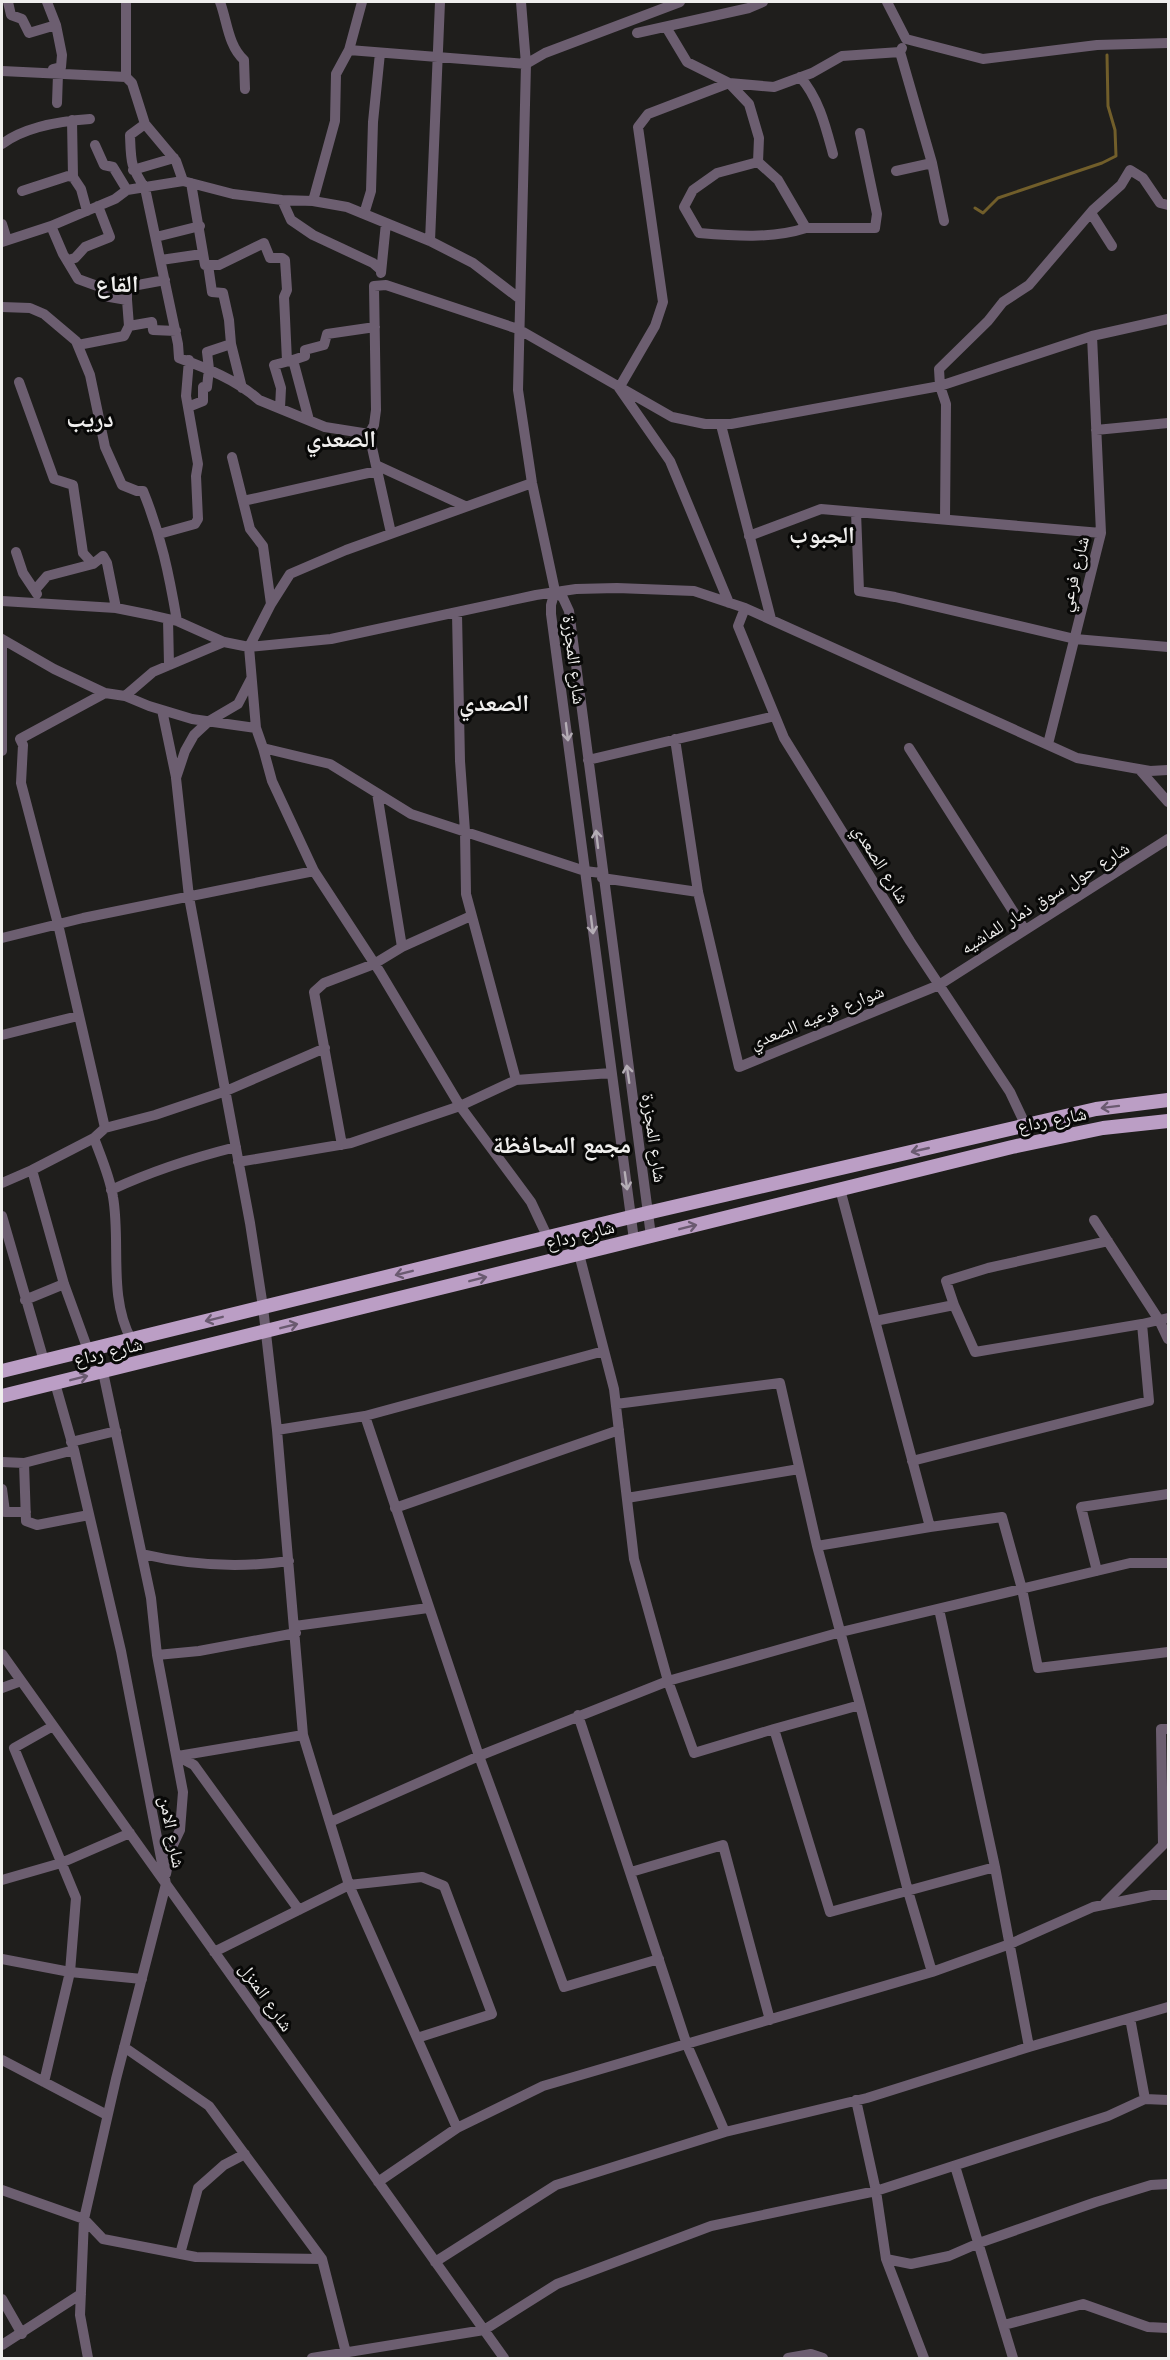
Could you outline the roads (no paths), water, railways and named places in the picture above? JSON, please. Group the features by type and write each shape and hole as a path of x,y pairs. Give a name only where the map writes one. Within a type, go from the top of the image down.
{"main road":[{"name":"شارع رداع","path":"2,1371 647,1213 1096,1109 1168,1100"},
{"name":"شارع رداع","path":"2,1396 1012,1147 1103,1128 1168,1121"}],"street":[{"path":"8,2 11,15 22,19 29,33 56,25"},
{"path":"47,2 56,25 62,55 62,67 53,69 56,74 57,103"},
{"path":"126,2 126,77"},
{"path":"220,2 238,55 244,60 245,88"},
{"path":"313,201 335,121 336,74 349,50 362,2"},
{"path":"430,241 440,2"},
{"path":"521,2 526,63 518,390 532,483 555,591"},
{"path":"349,50 526,63 545,53 680,2"},
{"path":"637,33 749,8 763,2"},
{"path":"888,2 906,39 983,59 1097,45 1168,44"},
{"path":"666,27 687,62 729,83 749,104 759,138 758,162"},
{"path":"906,39 900,52 932,163 944,221"},
{"path":"620,388 656,326 663,302 638,127 648,114 729,83 774,87 800,78 843,56 900,52"},
{"path":"364,214 371,191 372,122 380,53"},
{"path":"2,71 126,77 132,83 145,124 174,158 187,182 200,226 205,265 219,265 264,243 270,258 285,260 287,290 284,297 290,361 309,420"},
{"path":"800,78 810,89 826,128 833,154"},
{"path":"2,144 26,132 60,121 90,119"},
{"path":"72,120 73,177 81,189 87,211"},
{"path":"145,124 130,135 130,162 145,188 176,331 179,358 209,369 259,400 325,427 369,434"},
{"path":"758,162 717,173 693,190 684,207 699,233 735,236 791,233 806,228 875,228 877,214 860,133"},
{"path":"95,145 104,165 113,167 127,190"},
{"path":"133,170 174,158"},
{"path":"758,162 778,180 806,228"},
{"path":"896,171 932,163"},
{"path":"945,519 946,404 940,386 939,369 988,321 1003,302 1029,285 1090,213 1121,185 1130,170 1143,177 1160,203 1168,205"},
{"path":"22,191 68,176 73,177"},
{"path":"2,224 4,241 51,226 115,199 127,190 187,182 233,194 313,201 347,207 430,241 473,262 520,299"},
{"path":"282,200 291,220 313,235 373,263 381,270"},
{"path":"68,260 75,258 85,247 110,237 98,206"},
{"path":"1090,213 1112,246"},
{"path":"386,223 381,270 381,277 386,285"},
{"path":"51,226 63,254 78,279 100,287 104,296 127,300"},
{"path":"156,237 200,226"},
{"path":"160,260 202,254"},
{"path":"208,265 212,292 222,293 242,388"},
{"path":"78,345 124,336 129,326 127,286 165,280"},
{"path":"391,533 369,434 374,425 376,410 374,286 386,285 518,329 672,417 688,422 721,425 940,386 1092,336 1168,319"},
{"path":"2,307 30,308 45,314 78,345 90,375 105,447 122,485 143,491 159,534 172,620 169,665"},
{"path":"129,326 153,322 153,330 176,331"},
{"path":"280,408 280,388 274,365 305,356 305,350 324,345 327,334 375,327"},
{"name":"شارع فرعي","path":"1048,744 1101,533 1092,336"},
{"path":"188,407 203,401 203,387 207,387 209,369 207,352 231,344"},
{"path":"159,534 195,524 198,519 196,476 198,464 186,396 189,360"},
{"path":"19,382 54,479 73,485 83,553 93,564"},
{"path":"620,388 670,461 729,603"},
{"path":"1096,430 1168,423"},
{"path":"721,425 771,619"},
{"path":"232,458 250,529 263,546 271,604"},
{"path":"243,501 377,468 465,506"},
{"path":"532,483 391,533 290,574 271,604 249,647 256,728 272,781 314,871 374,964 460,1106 531,1202 548,1238"},
{"path":"749,536 821,509 1101,533"},
{"path":"856,512 858,591 895,597 1074,639 1168,647"},
{"path":"16,552 22,573 45,604"},
{"path":"34,590 47,576 93,564 103,556 107,563 116,608"},
{"path":"5,602 116,608 172,620 224,642 249,647 331,639 457,614 555,591 597,588 694,591 771,619 1077,758 1150,771 1168,770"},
{"name":"شارع المجزرة","path":"634,1240 551,609 555,591 568,606 651,1236"},
{"name":"شارع الصعدي","path":"745,608 738,626 784,738 939,985 1010,1092 1026,1126"},
{"path":"457,614 459,762 465,831 466,894 516,1080"},
{"path":"23,745 2,751 2,639 54,669 105,693 125,696 162,710 209,721 256,728"},
{"path":"125,696 153,672 224,642"},
{"path":"176,778 194,735 209,721 238,704 251,679"},
{"path":"105,693 20,739 23,745 21,783 58,924 105,1128"},
{"path":"162,710 176,778 189,897 226,1090 263,1307 277,1430 303,1735 349,1885 457,2128"},
{"path":"588,760 775,716"},
{"name":"شوارع فرعيه الصعدي","path":"675,740 698,892 740,1067 939,985"},
{"path":"263,748 330,764 411,814 585,871 698,892"},
{"path":"909,748 1025,930"},
{"path":"1139,769 1168,802"},
{"path":"377,793 402,947"},
{"name":"شارع حول سوق ذمار للماشيه","path":"939,985 1168,839"},
{"path":"2,938 58,924 314,871"},
{"path":"342,1145 314,992 324,983 374,964 402,947 471,916"},
{"path":"2,1035 78,1016"},
{"path":"2,1183 33,1170 94,1138 105,1128 226,1090 325,1048"},
{"path":"238,1162 342,1145 460,1106 516,1080 611,1073"},
{"path":"94,1138 111,1190 118,1290 123,1324 131,1339"},
{"path":"111,1190 185,1160 236,1147"},
{"path":"33,1170 64,1284 88,1350"},
{"path":"840,1189 930,1527"},
{"path":"2,1216 44,1361"},
{"path":"1094,1220 1164,1319 1168,1340"},
{"path":"1108,1241 988,1268 946,1281 975,1352 1164,1319"},
{"path":"579,1254 616,1404 634,1559 668,1681 694,1753 860,1705"},
{"path":"25,1300 64,1284"},
{"path":"875,1322 954,1305"},
{"path":"912,1461 1149,1401 1142,1324"},
{"path":"277,1430 365,1416 604,1351"},
{"path":"104,1372 151,1598 157,1655 183,1792 180,1830 171,1849 165,1881"},
{"name":"شارع الامن","path":"55,1383 73,1446 121,1651 165,1881 107,2115 84,2219 80,2315 88,2358"},
{"path":"616,1404 780,1383 817,1546 908,1892 932,1972"},
{"path":"365,1416 479,1756 564,1987 659,1959"},
{"path":"395,1508 619,1430"},
{"path":"2,1462 24,1463 116,1431"},
{"path":"24,1463 26,1521 37,1525 89,1515"},
{"path":"627,1498 799,1468"},
{"path":"2,1489 5,1512 26,1512"},
{"path":"1097,1571 1081,1507 1168,1494"},
{"path":"817,1546 1002,1517 1022,1589 1038,1668 1168,1652"},
{"path":"142,1554 174,1562 227,1564 271,1563 289,1560"},
{"path":"330,1822 479,1756 668,1681 841,1632 1130,1563 1168,1563"},
{"path":"157,1655 199,1652 295,1630 428,1608"},
{"path":"939,1609 995,1868 1029,2047"},
{"name":"شارع المنزل","path":"2,1654 504,2358"},
{"path":"2,1688 21,1681"},
{"path":"578,1715 687,2045 724,2132"},
{"path":"44,2082 70,1972 76,1898 14,1748 53,1726"},
{"path":"1103,1905 1163,1845 1166,1775 1161,1729 1168,1729"},
{"path":"774,1730 830,1912 995,1868"},
{"path":"177,1756 303,1735"},
{"path":"177,1756 194,1765 299,1910"},
{"path":"2,1880 62,1863 130,1833"},
{"path":"631,1872 723,1845 770,2020"},
{"path":"214,1952 349,1885 423,1877 444,1886 492,2014 417,2038"},
{"path":"378,2182 457,2128 543,2086 932,1972 1010,1944 1093,1907 1152,1895 1168,1895"},
{"path":"2,1959 70,1972 142,1979"},
{"path":"435,2262 556,2185 724,2132 856,2100 1168,2007"},
{"path":"1130,2018 1145,2099"},
{"path":"124,2047 209,2106 322,2259 346,2353"},
{"path":"2,2060 107,2115"},
{"path":"312,2358 484,2330 557,2284 711,2226 876,2191 1108,2116 1145,2099 1168,2100"},
{"path":"856,2100 876,2191 886,2259 924,2358"},
{"path":"180,2254 198,2188 224,2165 245,2154"},
{"path":"955,2166 1013,2358"},
{"path":"886,2259 911,2264 949,2256 979,2243 1151,2185 1168,2184"},
{"path":"2,2190 84,2219 103,2239 196,2257 322,2259"},
{"path":"2,2345 81,2294"},
{"path":"2,2299 22,2334"},
{"path":"1004,2325 1083,2304 1148,2327 1168,2328"},
{"path":"788,2358 811,2354 823,2358"}],"waterway":[{"path":"975,208 983,213 998,198 1102,163 1116,156 1115,130 1108,106 1107,55"}],"district":[{"name":"القاع","path":"117,284"},
{"name":"دريب","path":"90,419"},
{"name":"الصعدي","path":"341,439"},
{"name":"الجبوب","path":"822,535"},
{"name":"الصعدي","path":"494,703"},
{"name":"مجمع المحافظة","path":"562,1145"}]}
